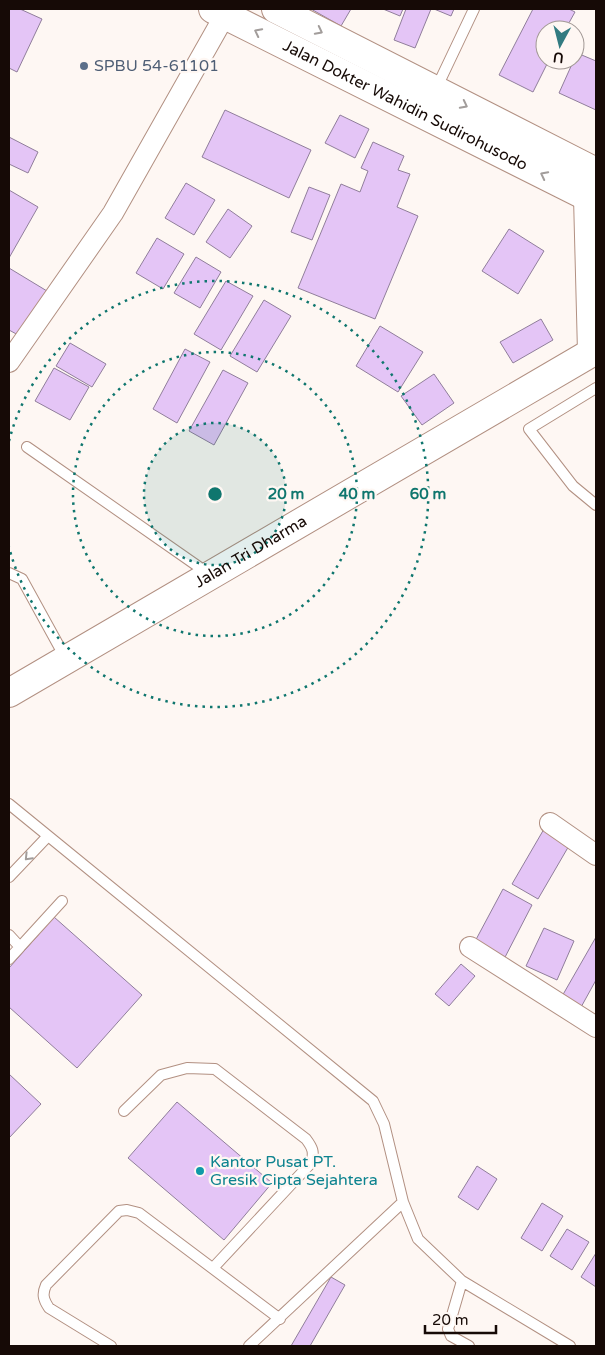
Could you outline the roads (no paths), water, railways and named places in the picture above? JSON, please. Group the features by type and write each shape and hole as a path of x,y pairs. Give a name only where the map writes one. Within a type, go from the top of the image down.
{"main road":[{"name":"Jalan Dokter Wahidin Sudirohusodo","path":"276,9 436,90 593,185"},
{"name":"Jalan Dokter Wahidin Sudirohusodo","path":"219,12 593,185"},
{"path":"593,185 595,354"},
{"name":"Jalan Tri Dharma","path":"9,693 595,354"}],"street":[{"path":"9,362 112,213 219,12"},
{"path":"550,823 596,855"},
{"path":"470,947 596,1027"}],"lane":[{"path":"436,90 474,9"},
{"path":"596,388 529,429 573,486 596,505"},
{"path":"27,447 212,576"},
{"path":"9,573 22,579 67,660"},
{"path":"9,804 373,1101 384,1124 403,1202 418,1240 462,1281 570,1346"},
{"path":"9,877 48,836"},
{"path":"9,959 62,901"},
{"path":"9,935 20,947"},
{"path":"124,1111 162,1075 187,1068 215,1069 306,1138 312,1147 314,1156 311,1163 212,1268"},
{"path":"249,1346 403,1202"},
{"path":"111,1346 49,1308 43,1299 46,1284 120,1211 127,1210 139,1213 280,1319"},
{"path":"462,1281 448,1329 452,1336 469,1346"}],"place":[{"name":"SPBU 54-61101","path":"84,66"},
{"name":"Kantor Pusat PT. Gresik Cipta Sejahtera","path":"200,1171"}]}
